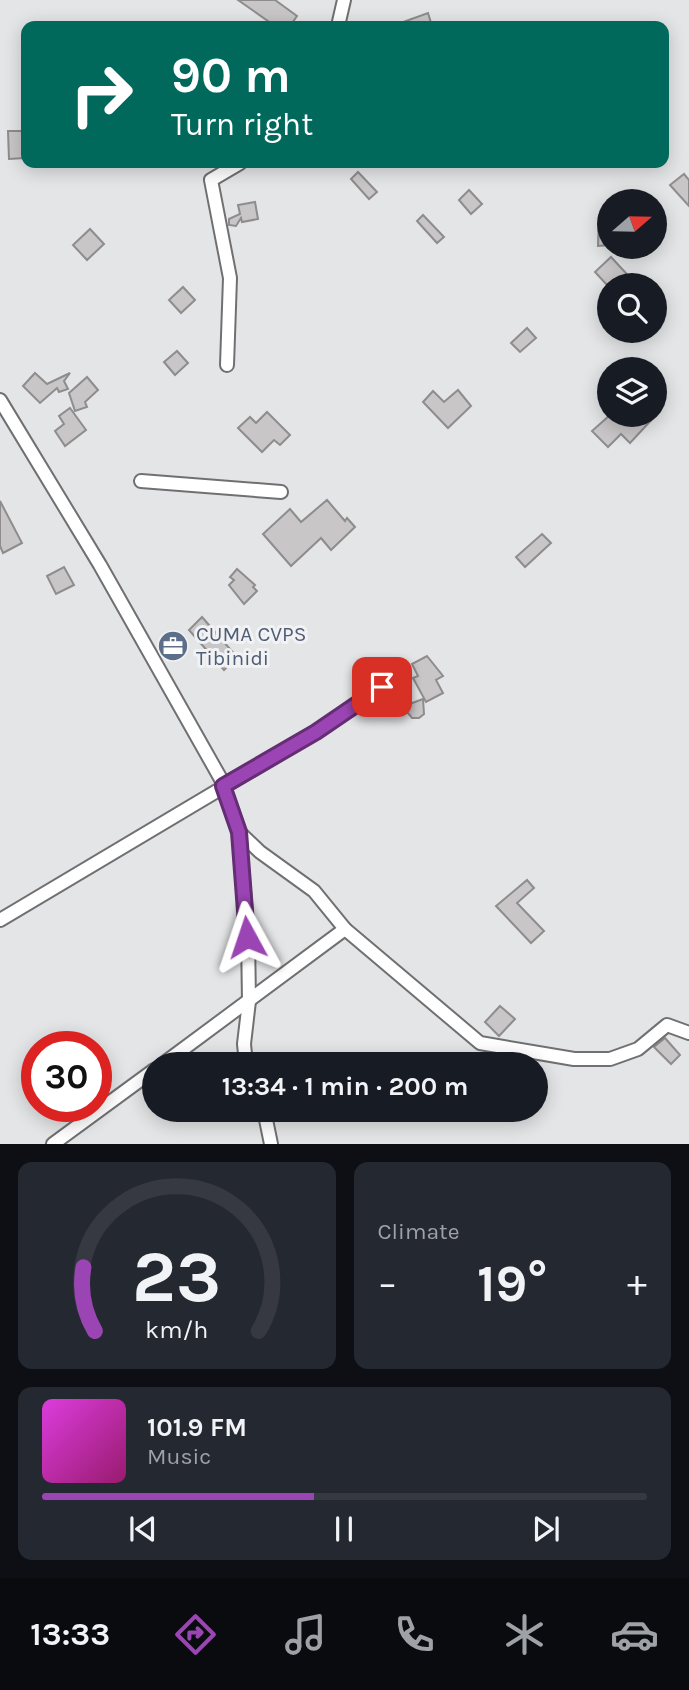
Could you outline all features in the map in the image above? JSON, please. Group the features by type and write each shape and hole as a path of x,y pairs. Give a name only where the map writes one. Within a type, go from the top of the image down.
{"street":[{"path":"339,21 344,0"},
{"path":"228,365 230,278 211,180 231,168"},
{"path":"0,400 100,565 223,786 239,832 250,1001 244,1052"},
{"path":"141,481 281,492"},
{"path":"0,920 316,732 382,687"},
{"path":"239,832 270,860 314,891 345,929 480,1043 574,1059 610,1059 638,1049 667,1025 689,1033"},
{"path":"180,1052 345,929"},
{"path":"53,1144 142,1079"},
{"path":"266,1122 271,1144"}],"building":[{"path":"238,0 275,0 297,16 294,21 268,21"},
{"path":"428,13 430,21 406,21"},
{"path":"8,131 21,131 21,158 9,159"},
{"path":"358,172 377,192 369,199 351,179"},
{"path":"684,174 689,180 689,206 670,185"},
{"path":"469,190 482,204 471,214 459,200"},
{"path":"255,202 258,219 242,222 241,218 236,226 229,225 229,219 240,214 238,205"},
{"path":"423,215 444,237 437,243 417,221"},
{"path":"90,229 104,244 87,260 73,245"},
{"path":"609,259 613,259 626,273 597,274 595,272"},
{"path":"183,287 195,300 181,313 169,300"},
{"path":"527,328 536,338 520,352 511,343"},
{"path":"177,351 188,363 175,375 164,362"},
{"path":"35,373 47,384 70,373 64,381 68,389 59,392 57,388 40,403 23,386"},
{"path":"87,377 98,390 85,402 87,407 75,411 69,393"},
{"path":"458,390 471,406 448,428 423,402 433,391 444,402"},
{"path":"70,408 86,430 65,446 55,431 64,424 59,416"},
{"path":"267,412 290,435 280,445 274,440 262,452 238,428 250,417 256,423"},
{"path":"597,427 645,427 630,443 621,434 608,447 592,431"},
{"path":"327,500 345,521 347,518 355,527 331,550 321,538 291,566 263,534 290,509 301,522"},
{"path":"0,501 22,543 3,553 0,546"},
{"path":"542,534 551,543 525,567 516,557"},
{"path":"64,567 74,585 56,594 47,576"},
{"path":"237,569 255,585 253,587 257,591 244,604 229,585 234,580 230,577"},
{"path":"202,617 237,657 224,670 189,630"},
{"path":"427,656 443,676 436,680 443,693 426,702 413,678 418,676 412,664"},
{"path":"423,699 424,714 419,718 412,718 407,712 407,705"},
{"path":"527,880 534,888 517,903 544,931 531,943 496,906"},
{"path":"500,1006 515,1019 499,1036 485,1022"},
{"path":"665,1038 680,1055 671,1064 654,1047"}],"place":[{"name":"CUMA CVPS Tibinidi","path":"173,646"}],"route":[{"path":"247,937 239,832 223,786 316,732 382,687"}]}
